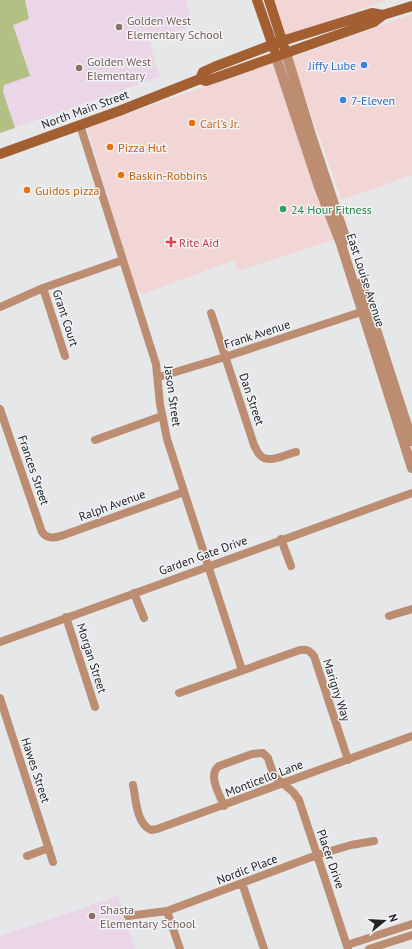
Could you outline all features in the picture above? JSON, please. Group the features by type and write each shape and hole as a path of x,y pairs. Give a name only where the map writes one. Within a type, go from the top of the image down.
{"main road":[{"path":"257,0 276,57"},
{"name":"East Louise Avenue","path":"269,0 286,53"},
{"name":"North Main Street","path":"0,154 119,111 200,79 206,81 276,57 374,22 383,15 412,6"},
{"name":"North Main Street","path":"200,79 203,72 272,44 372,13 383,15"}],"street":[{"name":"East Louise Avenue","path":"286,53 366,310 412,468"},
{"name":"East Louise Avenue","path":"276,57 319,187 366,310 412,441"},
{"name":"Jason Street","path":"80,125 156,364 159,377 162,416 167,439 242,670"},
{"path":"0,307 43,288 122,260"},
{"name":"Grant Court","path":"43,288 65,356"},
{"name":"Frank Avenue","path":"159,377 225,357 366,310"},
{"name":"Dan Street","path":"211,313 254,445 259,455 266,459 296,452"},
{"name":"Frances Street","path":"0,408 3,428 42,532 48,537"},
{"path":"95,440 162,416"},
{"name":"Ralph Avenue","path":"48,537 52,538 61,536 184,492"},
{"name":"Garden Gate Drive","path":"0,642 412,492"},
{"path":"281,539 290,566"},
{"path":"134,593 144,618"},
{"path":"389,616 412,609"},
{"name":"Morgan Street","path":"66,617 95,707"},
{"name":"Marigny Way","path":"242,670 300,650 306,649 310,651 314,656 348,760"},
{"path":"180,693 242,670"},
{"name":"Hawes Street","path":"0,698 53,862"},
{"name":"Monticello Lane","path":"133,785 143,824 151,830 157,829 224,806 282,783 412,736"},
{"name":"Placer Drive","path":"224,806 215,783 213,773 215,769 219,766 252,754 264,753 268,758 274,776 293,792 298,800 348,947"},
{"name":"Nordic Place","path":"128,916 167,911 317,855 351,845 374,841"},
{"path":"27,856 48,848"},
{"path":"242,883 264,949"},
{"path":"167,911 180,949"},
{"path":"348,947 412,924"},
{"path":"369,949 412,935"}],"shaded area":[{"name":"Golden West Elementary","path":"0,0 186,0 194,25 149,41 160,77 0,133"},
{"path":"273,0 386,0 285,37"},
{"path":"412,14 412,175 342,200 291,58"},
{"path":"275,62 336,239 238,271 234,260 143,294 136,289 87,128"},
{"name":"Shasta Elementary School","path":"118,896 135,949 0,949 0,936"}],"green space":[{"path":"0,0 25,0 29,19 13,25 30,76 4,85 3,92 15,128 0,133"}],"place":[{"name":"Golden West Elementary School","path":"119,27"},
{"name":"Jiffy Lube","path":"364,65"},
{"name":"Golden West Elementary","path":"79,68"},
{"name":"7-Eleven","path":"343,100"},
{"name":"Carl's Jr.","path":"192,123"},
{"name":"Pizza Hut","path":"110,147"},
{"name":"Baskin-Robbins","path":"121,175"},
{"name":"Guidos pizza","path":"27,190"},
{"name":"24 Hour Fitness","path":"283,209"},
{"name":"Rite Aid","path":"171,242"},
{"name":"Shasta Elementary School","path":"92,916"}]}
